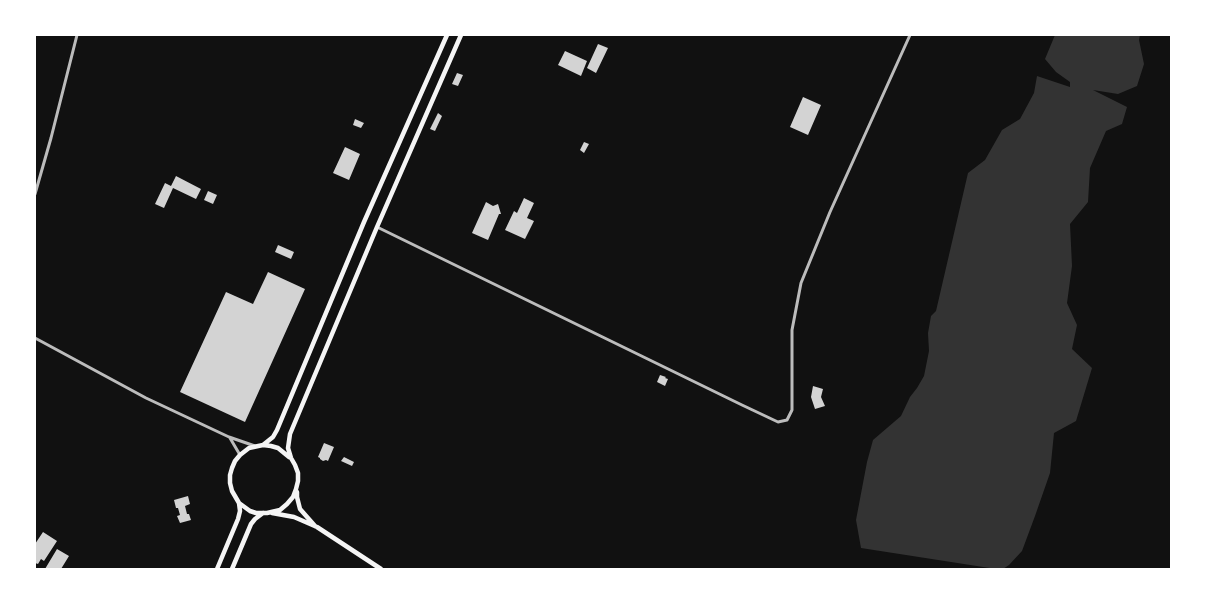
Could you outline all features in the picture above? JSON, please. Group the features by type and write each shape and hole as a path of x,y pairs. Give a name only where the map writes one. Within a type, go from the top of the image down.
{"main road":[{"path":"263,445 277,430 364,222 447,35"},
{"path":"291,458 285,452 271,446 255,446 244,451 232,468 230,475 232,491 239,503 250,511 263,514 280,510 293,497 298,481 298,473 288,448 290,434 377,227 462,35"},
{"path":"296,490 300,508 316,527"},
{"path":"217,569 238,519 240,512 239,503"},
{"path":"271,513 294,517 316,527 381,569"},
{"path":"232,569 251,524 255,519 263,514"}],"street":[{"path":"35,194 77,35"},
{"path":"377,227 778,422 787,420 792,410 792,330 801,283 830,212 910,35"},
{"path":"35,338 140,395 229,437 255,446"},
{"path":"229,437 240,455"}],"shaded area":[{"path":"1055,35 1140,35 1139,40 1144,64 1137,86 1118,94 1093,90 1127,107 1122,124 1106,131 1090,168 1088,202 1070,224 1072,266 1067,303 1077,325 1072,349 1092,368 1076,421 1054,433 1050,473 1022,551 1009,565 1003,569 861,548 856,520 867,462 873,440 901,416 910,397 924,376 929,351 928,333 931,316 936,311 968,173 985,160 1002,130 1020,119 1034,93 1037,76 1070,87 1070,82 1056,72 1045,59"}],"building":[{"path":"598,44 608,48 596,73 587,68"},
{"path":"565,51 587,61 581,76 558,65"},
{"path":"457,73 463,75 458,86 452,84"},
{"path":"803,97 821,105 808,135 790,127"},
{"path":"438,113 442,116 435,131 430,129"},
{"path":"355,119 364,123 361,128 353,125"},
{"path":"584,142 589,144 584,153 580,150"},
{"path":"345,147 360,154 349,180 333,173"},
{"path":"176,176 201,189 196,199 173,188 164,208 155,204 165,183 171,186"},
{"path":"208,191 217,195 213,204 204,200"},
{"path":"524,198 534,203 527,218 534,221 525,239 505,230 514,211 517,213"},
{"path":"486,202 493,206 498,204 501,214 499,214 488,240 472,233"},
{"path":"278,245 294,252 291,259 275,252"},
{"path":"268,272 305,289 245,422 180,392 226,292 253,304"},
{"path":"660,375 668,379 665,386 657,382"},
{"path":"813,386 823,389 821,397 825,406 815,409 811,397"},
{"path":"324,443 334,447 328,461 323,461 318,457"},
{"path":"344,457 354,462 352,466 341,461"},
{"path":"188,496 190,504 185,506 187,514 189,514 191,520 180,523 177,516 180,515 174,500"},
{"path":"43,532 57,541 44,561 41,559 38,564 35,563 35,544"},
{"path":"57,549 69,556 61,569 45,569"}]}
